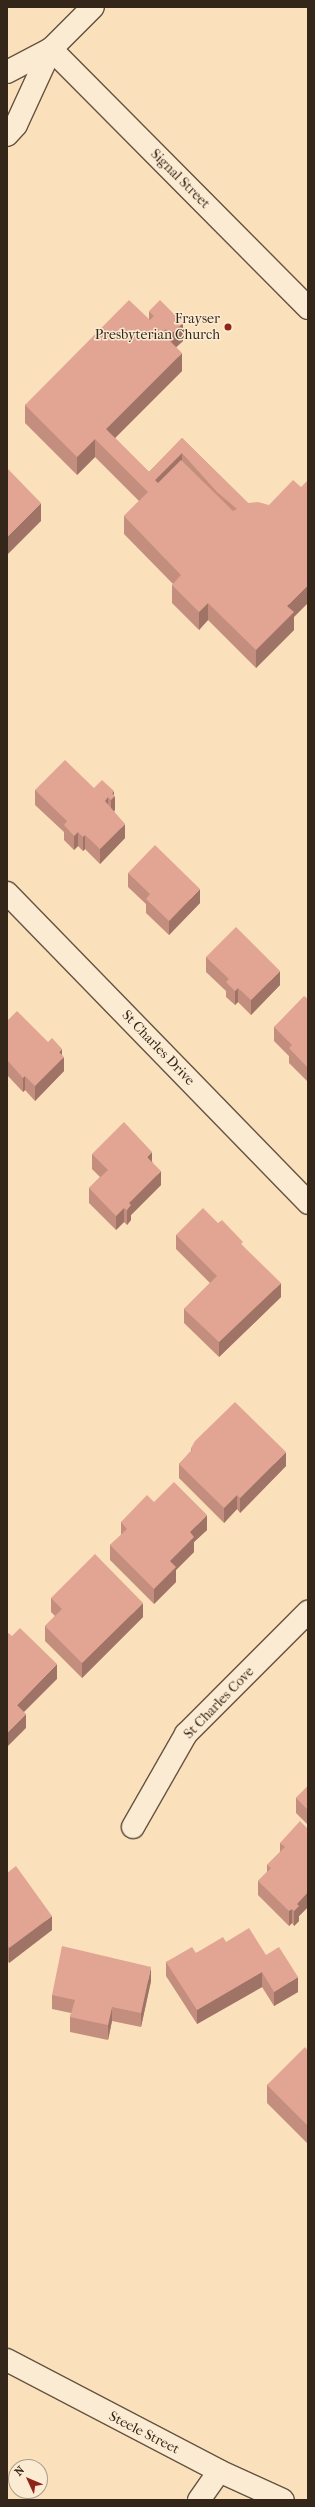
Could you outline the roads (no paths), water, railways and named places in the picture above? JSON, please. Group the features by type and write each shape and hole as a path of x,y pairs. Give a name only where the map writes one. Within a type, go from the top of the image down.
{"street":[{"path":"7,72 51,49 93,7"},
{"path":"7,135 16,125 51,49"},
{"name":"Signal Street","path":"51,49 308,308"},
{"name":"St Charles Drive","path":"7,893 308,1203"},
{"name":"St Charles Cove","path":"133,1827 186,1734 308,1612"},
{"name":"Steele Street","path":"7,2360 219,2471 283,2500"},
{"path":"198,2500 219,2471"}],"place":[{"name":"Frayser Presbyterian Church","path":"228,327"}]}
